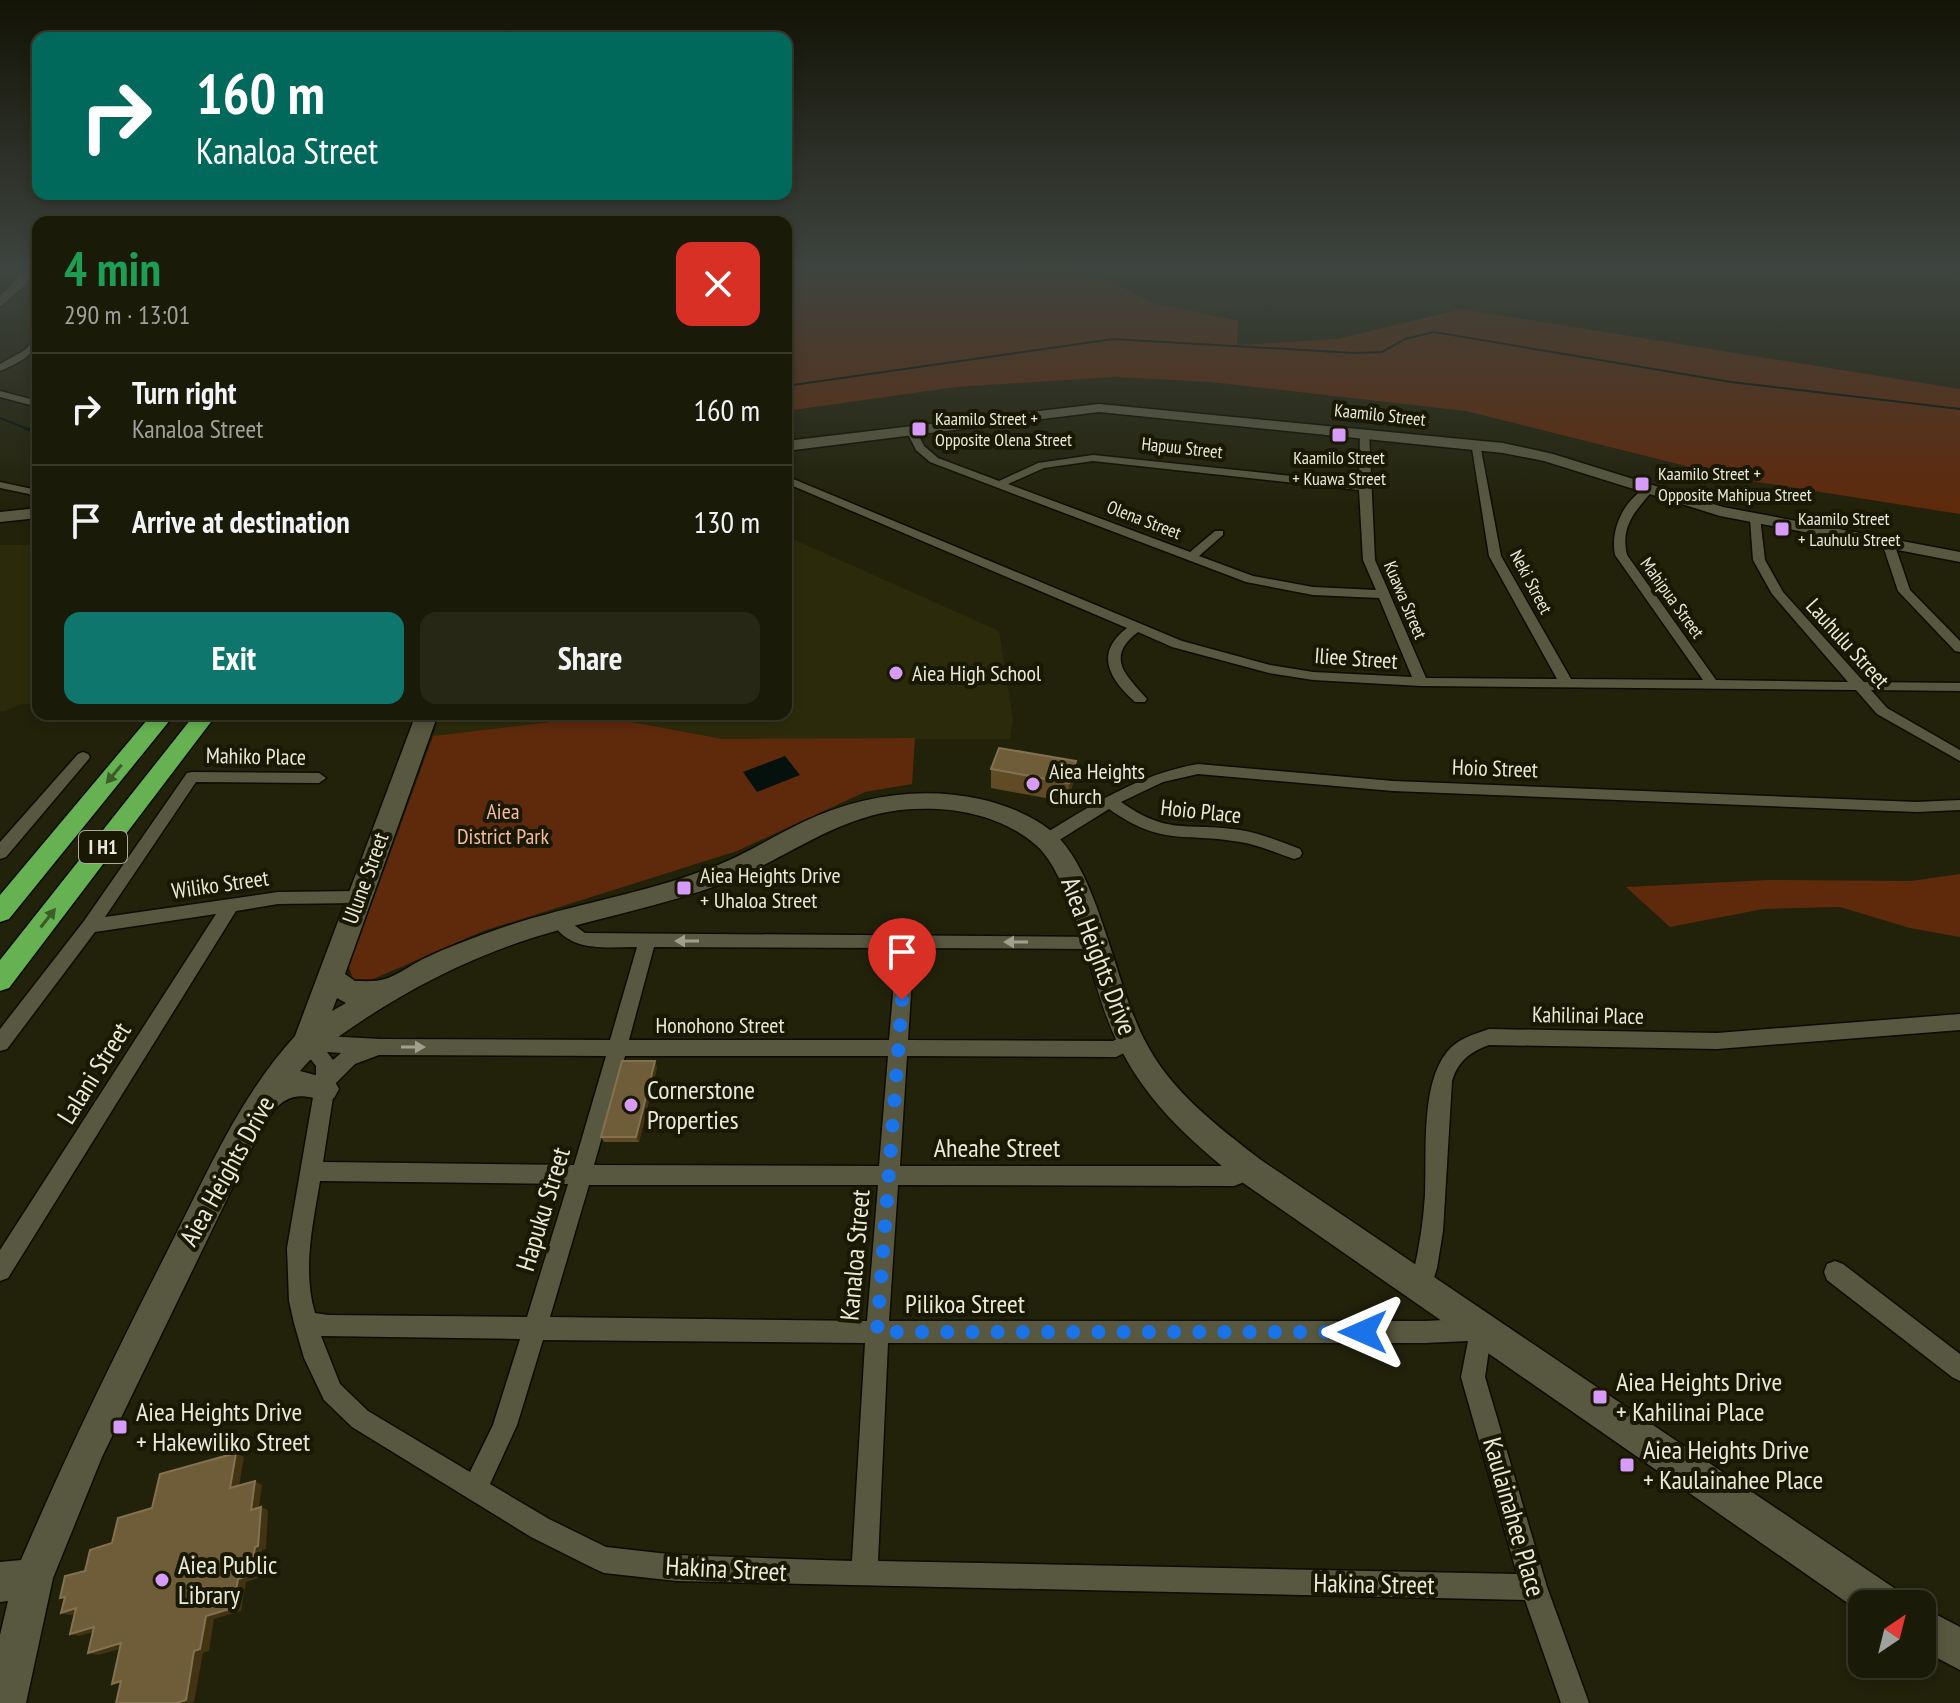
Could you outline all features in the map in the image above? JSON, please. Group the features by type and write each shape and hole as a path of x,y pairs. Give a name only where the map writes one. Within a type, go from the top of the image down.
{"highway":[{"name":"I H1","path":"0,912 159,720"},
{"name":"I H1","path":"0,980 201,720"}],"street":[{"path":"0,368 32,347"},
{"path":"0,394 32,402"},
{"name":"Kaamilo Street","path":"792,445 1099,408 1161,412 1475,444 1547,457 1648,490 1756,519 1960,557"},
{"name":"Olena Street","path":"912,432 920,448 934,460 1277,587 1382,594"},
{"name":"Kuawa Street","path":"1365,433 1364,487 1369,560 1421,682"},
{"name":"Neki Street","path":"1475,444 1495,556 1566,683"},
{"name":"Hapuu Street","path":"1000,484 1042,465 1093,458 1364,487"},
{"name":"Iliee Street","path":"792,482 1204,654 1269,669 1313,676 1421,682 1960,687"},
{"path":"0,485 32,492"},
{"name":"Mahipua Street","path":"1648,490 1622,518 1617,530 1621,555 1712,684"},
{"path":"0,517 32,514"},
{"name":"Lauhulu Street","path":"1756,519 1759,560 1766,577 1858,686 1882,711 1960,756"},
{"path":"1191,557 1219,533"},
{"path":"1888,543 1904,591 1960,648"},
{"path":"1136,627 1116,647 1114,661 1117,676 1140,699"},
{"name":"Ulune Street","path":"307,1043 425,720"},
{"path":"0,853 83,757"},
{"name":"Hoio Street","path":"1047,840 1150,780 1172,772 1198,769 1393,786 1917,807 1960,805"},
{"name":"Mahiko Place","path":"90,926 192,777 319,778"},
{"name":"Aiea Heights Drive","path":"5,1703 17,1580 89,1445 245,1129 307,1043 387,990 470,951 559,921 716,876 815,827 868,807 921,801 973,806 1022,823 1047,840 1069,876 1143,1066 1180,1112 1250,1170 1863,1590"},
{"name":"Hoio Place","path":"1110,802 1132,819 1157,831 1245,836 1294,853"},
{"name":"Wiliko Street","path":"90,926 278,898 358,897"},
{"name":"Lalani Street","path":"0,1270 232,903"},
{"path":"559,921 570,933 583,940 1094,942"},
{"path":"0,1043 90,926"},
{"name":"Hapuku Street","path":"475,1487 499,1441 584,1174 647,941"},
{"name":"Kanaloa Street","path":"864,1574 877,1332 906,941"},
{"path":"330,977 341,989 350,993 387,990"},
{"name":"Kahilinai Place","path":"1421,1286 1426,1270 1435,1187 1440,1093 1450,1062 1465,1045 1489,1037 1717,1041 1960,1022"},
{"name":"Honohono Street","path":"307,1043 380,1047 1116,1049 1131,1040"},
{"path":"307,1043 325,1063 325,1084"},
{"path":"325,1084 348,1058 380,1047"},
{"path":"266,1096 295,1083 325,1084"},
{"name":"Hakina Street","path":"325,1084 298,1248 300,1301 305,1323 316,1358 332,1392 360,1419 540,1528 604,1560 677,1568 864,1574 1534,1587"},
{"name":"Aheahe Street","path":"310,1171 1234,1176 1250,1170"},
{"path":"1835,1272 1960,1369"},
{"name":"Pilikoa Street","path":"305,1323 328,1326 877,1332 1425,1332 1481,1329"},
{"name":"Kaulainahee Place","path":"1481,1329 1473,1377 1534,1587 1575,1703"},
{"path":"1936,1635 1960,1650"}],"shaded area":[{"name":"Aiea High School","path":"792,539 999,631 1013,719 1010,739 723,739 621,720 792,720"},
{"path":"0,545 32,545 32,704 20,704 0,711"},
{"name":"Aiea High School","path":"438,720 568,720 433,736"},
{"path":"785,756 800,775 757,792 743,772"}],"green space":[{"path":"792,346 1695,346 1960,389 1960,514 1738,479 1466,411 1211,382 1114,377 956,387 792,410"},
{"name":"Aiea District Park","path":"568,720 621,720 723,739 915,738 912,784 865,792 737,851 483,931 371,980 353,979 349,967 433,736"},
{"path":"1960,874 1960,937 1910,928 1840,907 1763,909 1670,927 1626,887 1769,880 1911,881"}],"building":[{"path":"999,748 1076,761 1069,783 991,769"},
{"name":"Cornerstone Properties","path":"622,1061 655,1061 636,1137 601,1137"},
{"name":"Aiea Public Library","path":"236,1453 230,1488 255,1481 251,1510 261,1507 258,1546 255,1547 251,1575 238,1579 233,1608 206,1616 200,1649 194,1651 186,1700 176,1703 116,1703 121,1681 112,1684 121,1643 88,1653 94,1627 70,1634 76,1608 61,1613 65,1597 60,1598 65,1576 85,1571 90,1550 112,1543 118,1518 152,1508 160,1474"}],"waterway":[{"path":"792,385 1061,346"},
{"path":"1242,346 1354,353 1382,352 1392,346"},
{"path":"1520,346 1731,382 1960,409"},
{"path":"0,418 25,428"},
{"path":"25,428 32,431"},
{"path":"25,428 30,430"}],"place":[{"name":"Kaamilo Street + Opposite Olena Street","path":"919,429"},
{"name":"Kaamilo Street + Kuawa Street","path":"1339,435"},
{"name":"Kaamilo Street + Opposite Mahipua Street","path":"1642,484"},
{"name":"Kaamilo Street + Lauhulu Street","path":"1782,529"},
{"name":"Aiea High School","path":"896,673"},
{"name":"Aiea Heights Church","path":"1033,784"},
{"name":"Aiea Heights Drive + Uhaloa Street","path":"684,888"},
{"name":"Cornerstone Properties","path":"631,1105"},
{"name":"Aiea Heights Drive + Kahilinai Place","path":"1600,1397"},
{"name":"Aiea Heights Drive + Hakewiliko Street","path":"120,1427"},
{"name":"Aiea Heights Drive + Kaulainahee Place","path":"1627,1465"},
{"name":"Aiea Public Library","path":"162,1580"}],"route":[{"path":"902,1000 877,1332 1363,1332"}]}
